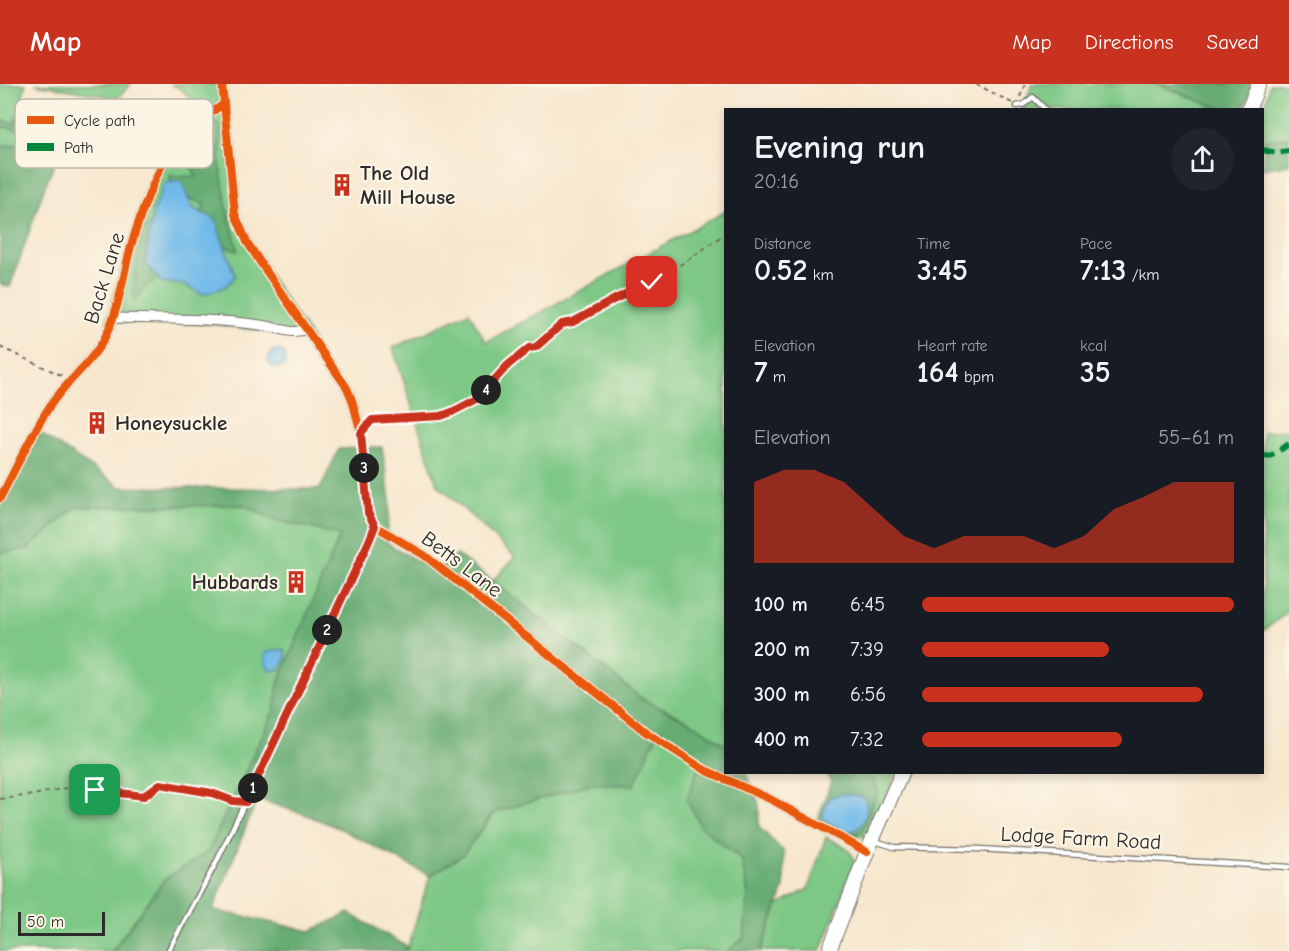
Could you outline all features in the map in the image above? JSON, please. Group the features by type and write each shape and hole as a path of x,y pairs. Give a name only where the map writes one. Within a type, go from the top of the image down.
{"street":[{"path":"222,84 235,214 247,242 347,387 361,433 368,513 375,526 327,631"},
{"path":"1249,108 1259,84"},
{"name":"Back Lane","path":"213,110 224,104"},
{"name":"Back Lane","path":"0,498 48,408 102,343 114,318 126,266 161,168"},
{"name":"Back Lane","path":"114,318 220,320 297,333 307,329"},
{"name":"Betts Lane","path":"375,526 432,561 647,732 705,770 870,846"},
{"path":"829,951 901,774"}],"lane":[{"path":"1017,106 1023,105 1033,97 1044,108"},
{"path":"168,951 216,863 327,631"},
{"name":"Lodge Farm Road","path":"870,846 979,849 1289,867"}],"path":[{"path":"976,84 1017,106"},
{"path":"361,433 372,420 441,416 477,399 508,365 529,348 536,347 562,324 573,322 652,282 724,234"},
{"path":"0,347 72,380"},
{"path":"0,799 66,788 144,796 160,784 212,793 233,801 246,802"}],"green space":[{"path":"0,84 26,84 22,99 15,99 15,124 0,120"},
{"path":"35,84 131,84 118,98"},
{"path":"170,84 222,84 235,214 247,242 313,340 211,324 107,322 124,259 162,168 213,168 213,99 190,99"},
{"path":"1032,84 1158,84 1218,108 1023,108"},
{"path":"1158,84 1254,84 1244,108 1218,108"},
{"path":"1269,84 1289,84 1289,137 1264,141 1264,112"},
{"path":"0,120 15,124 15,129 0,126"},
{"path":"213,122 221,126 220,163 227,208 238,251 222,245 200,220 204,204 173,192 170,175 196,177 192,168 213,168"},
{"path":"0,126 15,129 15,144 0,146"},
{"path":"1289,137 1289,164 1264,169 1264,138 1265,141"},
{"path":"15,145 15,168 53,168 10,287 0,284 0,146"},
{"path":"724,212 724,744 691,722 644,700 493,581 515,557 437,484 393,348 469,312 486,342"},
{"path":"153,222 162,275 146,287 134,302 141,231"},
{"path":"1289,430 1289,611 1264,630 1264,432"},
{"path":"40,433 121,487 320,489 339,449 382,447 390,500 387,543 434,571 457,555 644,700 691,722 724,744 724,774 746,774 759,804 759,827 784,852 784,888 761,951 728,951 744,938 748,894 742,860 701,827 687,800 701,759 659,730 634,785 589,784 493,813 463,855 430,876 341,829 257,799 213,910 311,931 349,913 408,947 403,951 112,951 165,879 208,852 275,708 278,684 340,535 272,519 244,505 76,507 27,549 0,553 0,509"},
{"path":"244,505 272,519 341,535 278,684 275,708 208,852 165,879 112,951 0,951 0,553 27,549 76,507"},
{"path":"658,729 701,759 701,827 742,860 748,894 744,938 728,951 403,951 408,947 430,876 463,854 496,812 589,784 634,785"},
{"path":"827,774 870,774 878,790 863,831 845,833 818,819 831,782"},
{"path":"870,774 896,774 869,832 859,837 847,835 856,835 878,791"},
{"path":"826,837 848,850 854,864 821,951 761,951 777,906 808,889"}],"water":[{"path":"165,182 182,182 192,208 215,219 235,276 220,289 202,294 185,285 161,282 145,262 153,212"},
{"path":"277,350 283,353 286,359 283,365 277,368 271,365 268,359 271,353"},
{"path":"285,650 286,658 280,669 270,671 265,662 265,653"},
{"path":"847,794 863,797 867,806 860,827 851,831 837,827 824,820 823,817 825,807 832,796"}],"marked path":[{"path":"1264,150 1276,153 1289,151"},
{"path":"1264,457 1272,455 1289,444"}],"cycle path":[{"path":"222,84 235,214 247,242 347,388 361,433 368,513 375,526 424,555 647,733 705,770 770,799 867,852"},
{"path":"213,111 224,104"},
{"path":"0,498 48,409 103,341 117,305 140,218 161,168"}],"place":[{"name":"The Old Mill House","path":"342,185"},
{"name":"Honeysuckle","path":"97,423"},
{"name":"Hubbards","path":"296,582"}],"route":[{"path":"95,790 144,796 160,784 212,793 233,801 246,802 375,526 368,513 361,433 372,420 377,418 441,416 452,412 477,399 508,365 529,348 536,347 554,329 562,324 573,322 652,282"}]}
